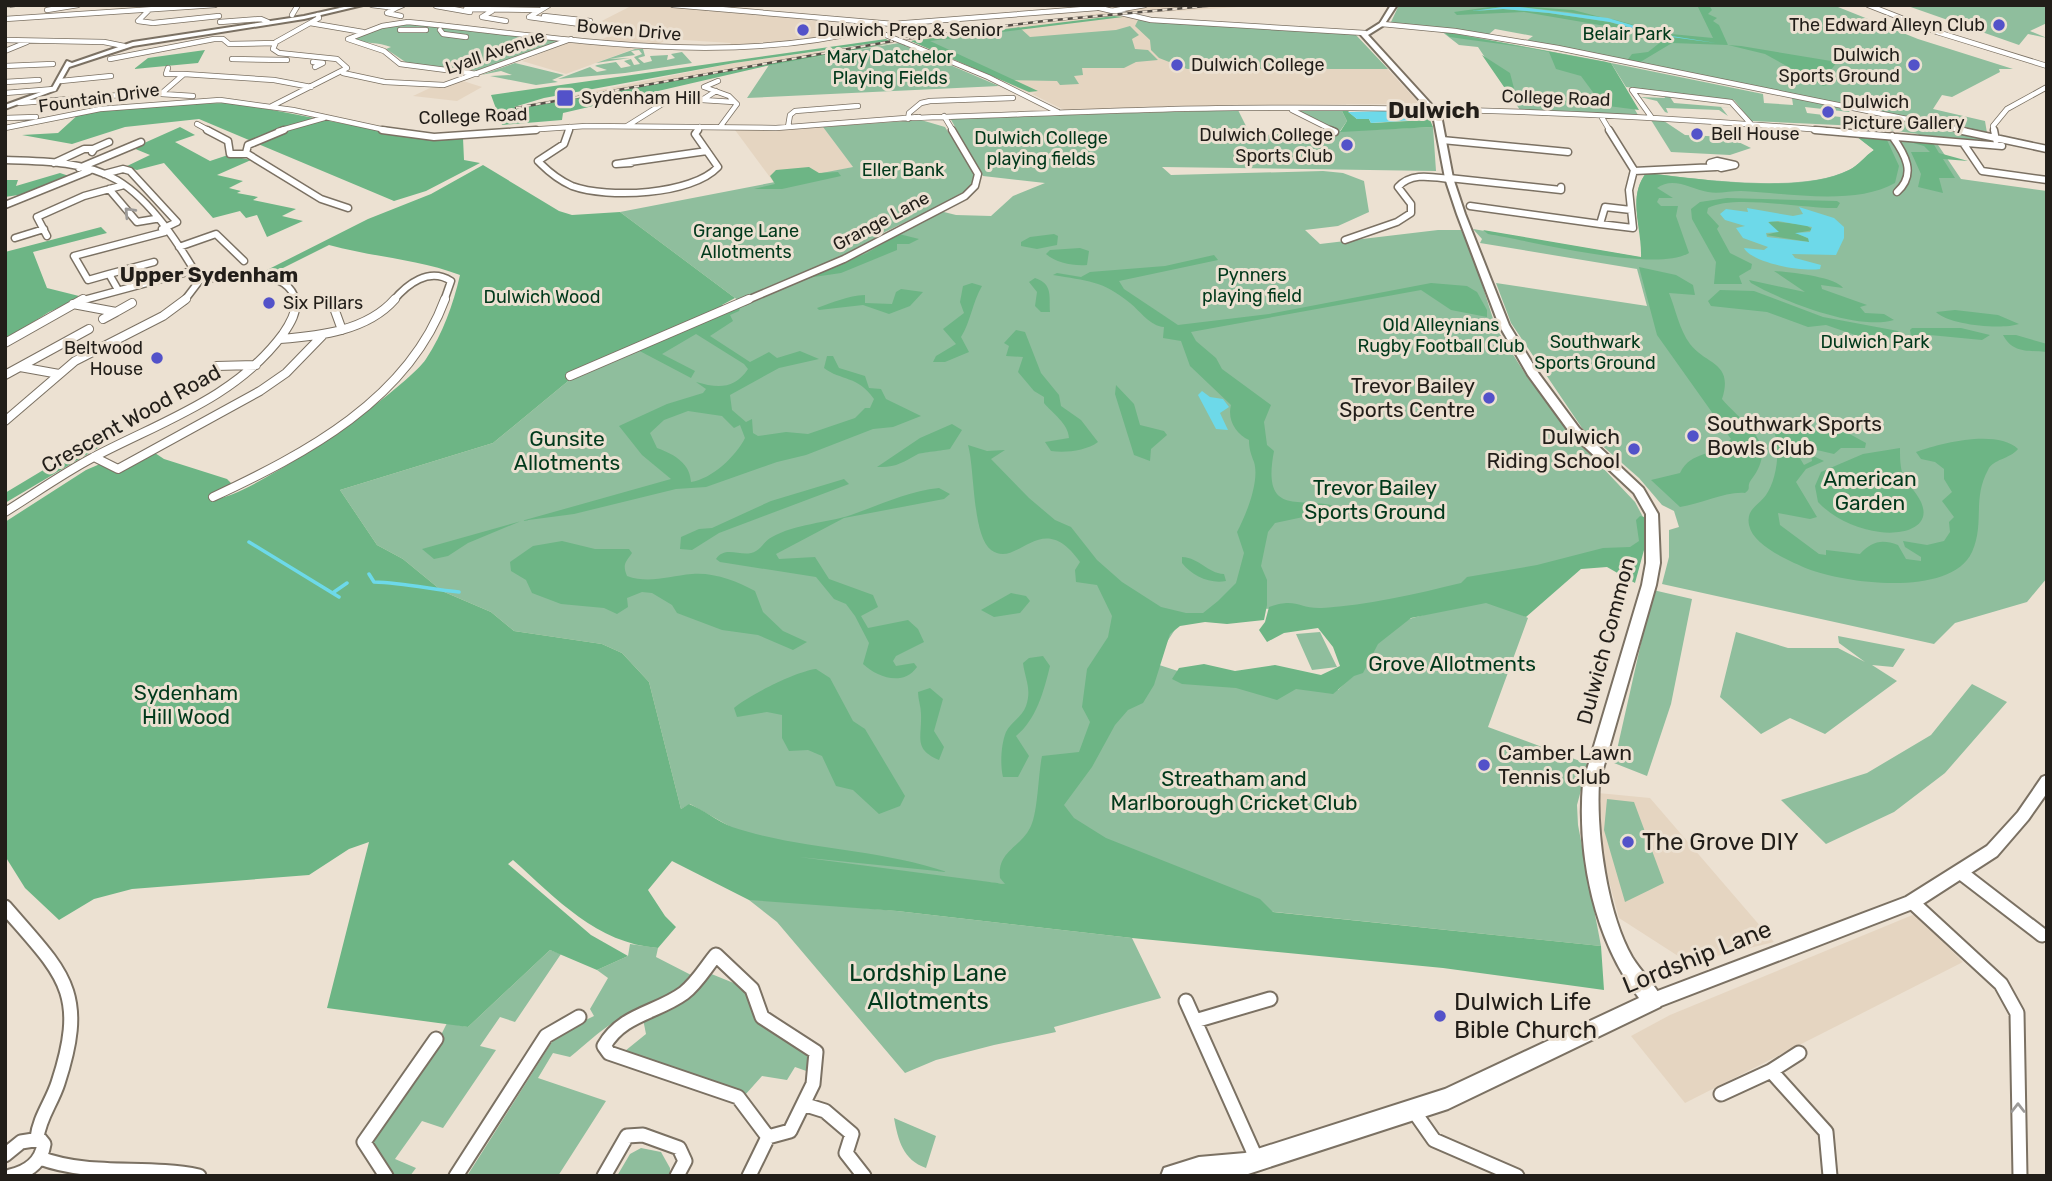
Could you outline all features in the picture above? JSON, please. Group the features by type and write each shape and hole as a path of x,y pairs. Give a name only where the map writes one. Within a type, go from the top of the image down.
{"highway":[{"path":"1365,33 1382,24 1394,5"},
{"name":"Dulwich Common","path":"1365,33 1372,46 1432,109 1439,121 1449,178 1504,326 1534,375 1575,431 1639,491 1652,514 1653,563 1649,585 1591,783 1588,806 1591,834 1619,949 1653,1001"},
{"name":"Lordship Lane","path":"1172,1176 1199,1168 1251,1162 1448,1099 1653,1001"},
{"path":"1222,1176 1251,1162"}],"main road":[{"path":"19,103 54,89 61,81 67,66 65,65 76,58 122,45 318,15 342,7 361,5"},
{"name":"College Road","path":"5,107 19,103"},
{"name":"Lordship Lane","path":"1653,1001 1912,902 1992,851 2047,781"}],"street":[{"path":"30,16 78,5"},
{"path":"5,19 215,5"},
{"path":"292,15 299,5"},
{"path":"372,5 403,5"},
{"path":"544,16 590,22 580,24 529,17 549,5"},
{"path":"673,5 888,24 1097,8"},
{"path":"1088,5 1168,22 1259,24 1365,33"},
{"path":"1109,11 1145,5"},
{"path":"1868,5 1929,29 2047,66"},
{"path":"436,6 487,11"},
{"path":"392,7 387,13 401,16"},
{"path":"506,21 482,17 494,7 540,10"},
{"path":"150,9 138,20 153,23 261,19 268,22"},
{"path":"110,59 206,40 223,39 229,44 275,43 319,18 318,15"},
{"name":"Bowen Drive","path":"310,23 364,32 400,22 737,51 798,45 865,32"},
{"path":"864,23 862,25 977,72 1058,113"},
{"path":"914,23 921,34"},
{"path":"884,34 883,29 888,24"},
{"path":"1382,24 1455,31 1558,48 1717,83 1846,105 1995,139 2003,144"},
{"path":"400,30 440,30 447,27"},
{"path":"440,30 443,34 466,37"},
{"path":"364,32 348,39 348,42 384,51 400,65 477,74"},
{"name":"Lyall Avenue","path":"343,73 376,80 428,86 444,85 572,38"},
{"path":"5,40 122,45"},
{"path":"5,51 31,40"},
{"path":"275,43 273,49 277,52"},
{"path":"264,58 277,52 340,60 348,66 343,73 272,107"},
{"path":"232,60 264,58 325,62 315,67"},
{"path":"5,66 53,64"},
{"path":"169,68 166,74 170,76 170,80 175,81"},
{"path":"170,76 184,74 237,77 312,88"},
{"path":"162,93 184,74"},
{"path":"300,86 326,75"},
{"path":"61,81 111,76"},
{"path":"5,82 39,80"},
{"path":"718,80 704,86 737,104 720,127"},
{"path":"1995,139 1993,126 1998,117 2047,87"},
{"path":"5,93 54,89"},
{"path":"1653,118 1632,90 1726,101 1736,105 1749,121"},
{"path":"716,91 702,100 734,102"},
{"name":"College Road","path":"19,103 162,93 197,96 197,101 228,100 272,107 397,133 434,137 627,125 788,127 944,116 1289,108 1432,109 1749,121 2047,150"},
{"path":"910,118 909,113 925,102 1013,98"},
{"name":"Fountain Drive","path":"5,128 111,107 197,101"},
{"path":"627,125 635,118 659,111 667,101"},
{"path":"788,127 795,111 858,106"},
{"path":"1289,108 1335,132"},
{"path":"1647,113 1749,121"},
{"path":"5,118 32,116 39,120"},
{"name":"Grange Lane","path":"570,376 844,259 965,196 979,178 944,116"},
{"path":"1469,206 1633,228 1629,190 1634,171 1626,152 1601,116"},
{"path":"246,154 248,145 263,137 325,118"},
{"path":"197,124 228,141 230,154 246,154 321,199 348,208"},
{"path":"570,127 564,144 538,161 565,182 587,189 629,193 694,182 718,170 695,134 700,127"},
{"path":"1892,136 1910,170 1908,182 1897,192"},
{"name":"College Road","path":"1971,144 1995,139"},
{"path":"1442,140 1568,152"},
{"path":"52,163 93,151 110,142"},
{"path":"79,168 141,142"},
{"path":"1963,143 1982,171 2047,180"},
{"path":"631,163 707,151"},
{"path":"5,160 79,168 103,174 124,185 179,247 200,280 198,286 180,304 87,353 5,421"},
{"path":"1634,171 1661,172 1716,167"},
{"path":"103,174 124,169 130,171 177,222 164,231 74,256 88,280 154,262"},
{"path":"5,205 90,171"},
{"path":"1345,240 1397,222 1411,213 1411,204 1398,187 1403,180 1417,177 1449,178 1561,190 1561,187"},
{"path":"15,238 46,232 37,217 84,196 124,185"},
{"path":"109,189 137,222 155,219"},
{"path":"1600,224 1605,207 1631,210"},
{"path":"179,247 216,234 244,261"},
{"path":"5,343 72,304 117,288 195,270"},
{"path":"109,274 117,288"},
{"name":"Crescent Wood Road","path":"5,512 94,457 211,397 256,365 280,340 295,310 296,297 288,283 276,277 261,275 200,280"},
{"path":"213,497 324,435 400,377 414,360 443,308 451,281 436,275 412,282 383,311 342,330 322,336 280,340"},
{"path":"103,319 132,303"},
{"path":"72,304 116,312"},
{"path":"334,308 342,330"},
{"path":"5,375 89,329"},
{"path":"94,457 118,469 206,423 286,373 322,336"},
{"path":"216,366 256,365"},
{"path":"19,367 59,374"},
{"path":"1960,872 2042,935"},
{"path":"1912,902 2001,984 2017,1013 2020,1176"},
{"path":"7,913 60,968 74,1007 71,1039 37,1138"},
{"path":"749,1176 768,1137 790,1131 806,1105 818,1073 816,1052 762,1017 761,1006 746,978 716,955 687,991 664,1006 621,1024 609,1033 604,1046 609,1053 738,1097 768,1137"},
{"path":"1195,1021 1270,999"},
{"path":"1186,1000 1251,1162"},
{"path":"456,1176 545,1036 579,1017"},
{"path":"386,1176 364,1142 436,1039"},
{"path":"1720,1094 1771,1071 1799,1053"},
{"path":"1771,1071 1826,1132 1830,1176"},
{"path":"806,1105 825,1111 852,1134 846,1153 864,1176"},
{"path":"1413,1110 1434,1140 1517,1176"},
{"path":"604,1176 627,1136 643,1135 679,1148 685,1161 677,1176"},
{"path":"5,1156 24,1140 37,1138 44,1144 40,1158 16,1175"},
{"path":"40,1158 71,1173 159,1167 199,1176"}],"shaded area":[{"path":"633,5 744,11 860,27 797,44 735,50 726,50 731,43 668,39 655,46 601,40 614,33 584,30"},
{"name":"Dulwich College","path":"1161,5 1269,5 1115,15 1179,25 1265,27 1355,34 1420,104 1064,110 1032,94 1037,92 1029,93 911,40 515,107 734,63"},
{"path":"571,41 639,47 566,74 522,61"},
{"path":"463,81 482,87 457,101 413,96 430,88"},
{"path":"823,127 853,167 775,184 735,130"},
{"path":"1598,793 1650,798 1774,942 1689,963 1619,918 1594,826"},
{"path":"1915,914 1963,962 1685,1103 1631,1036 1670,1015"}],"green space":[{"name":"Belair Park","path":"1399,5 1833,5 1918,39 2013,69 1999,69 2000,72 1952,97 1942,95 1933,109 1985,121 1987,133 1526,41 1533,36 1495,29 1488,35 1394,24 1391,22"},
{"path":"1504,5 1573,10 1605,18 1508,6 1478,11 1503,9 1549,13 1609,22 1664,36 1524,12 1457,15 1454,12"},
{"path":"1697,5 1709,5 1712,10 1708,14 1717,18 1713,21 1719,25 1728,45 1672,43 1637,64 1626,62 1632,54 1648,52 1671,34 1713,38"},
{"name":"The Edward Alleyn Club","path":"1905,5 2047,5 2047,23 2030,31 2047,38 2028,34 2019,45"},
{"path":"1123,17 930,41 1038,91 1029,92 911,41"},
{"path":"1138,20 1355,34 1388,69 1187,69 1159,58 1151,50 1150,40 1135,26"},
{"path":"406,23 567,39 478,71 407,63 386,49 391,47 353,39 379,28"},
{"path":"1130,26 1139,35 1132,39 1135,49 1148,50 1158,60 1136,62 1124,68 1082,68 1083,75 1074,76 1079,84 1003,80 911,41 1019,27 1030,37 1116,30"},
{"path":"1441,31 1607,62 1638,115 1520,110 1478,47 1459,45"},
{"path":"1444,32 1611,63 1639,110 1593,104 1513,100 1482,55 1510,73 1516,96 1598,99 1581,76 1556,69 1549,52 1450,37"},
{"path":"886,39 889,41 734,63 544,98 514,107 545,104 821,53 894,43 766,66 563,113 562,120 502,125 491,95"},
{"name":"Mary Datchelor Playing Fields","path":"899,43 999,86 747,98 769,65"},
{"path":"1728,45 1837,62 1824,79 1827,85 1823,86 1765,54"},
{"path":"635,49 643,49 645,56 638,58 644,63 652,61 650,56 668,55 667,60 675,58 671,54 682,52 692,63 558,79 590,67 597,72 607,70 595,66 597,65 616,62 621,68 631,66 624,61 631,59 634,65 640,64 634,57 642,54 639,50 631,51 635,55 609,59 630,58 596,63"},
{"path":"205,50 198,63 134,69 148,58"},
{"path":"515,63 564,75 552,80 558,82 536,85 490,76 512,75 501,71 481,75"},
{"path":"1611,63 1763,94 1764,103 1793,105 1792,98 1852,108 1849,112 1805,107 1807,113 1857,119 1859,126 1751,121 1734,100 1626,87"},
{"path":"1663,94 1668,94 1674,103 1735,108 1721,107 1728,116 1719,110 1666,108 1668,113 1657,101 1640,97 1665,98"},
{"path":"230,103 404,134 463,138 464,160 480,163 426,191 394,201 199,119 125,127 72,144 22,135 58,133 80,113 162,104"},
{"path":"1238,110 1248,130 1256,136 1278,134 1316,138 1315,136 1332,133 1298,110 1342,111 1347,121 1340,131 1433,127 1436,171 1162,167 1171,175 1323,171 1343,173 1364,181 1369,212 1338,226 1305,230 1320,244 1438,230 1461,230 1473,256 1496,328 1528,378 1570,433 1635,502 1643,517 1645,548 1394,607 1249,609 1178,625 1153,663 1181,672 1328,684 1338,690 1354,675 1348,636 1488,597 1528,618 1488,727 1588,764 1577,805 1578,825 1601,946 745,857 729,826 690,804 681,809 649,682 622,653 602,644 514,631 491,612 442,591 403,559 377,545 340,490 493,443 573,377 848,261 940,211 956,215 991,216 1013,196 1045,183 983,176 950,118"},
{"path":"1419,110 1427,113 1433,127 1340,132 1347,121 1342,111","holes":["1348,111 1417,111 1427,120 1371,123 1369,119 1357,119"]},
{"path":"1891,117 1980,140 1920,137 1918,134 1875,128 1873,120 1903,124"},
{"name":"Grange Lane Allotments","path":"921,120 945,127 973,171 976,177 965,193 885,232 859,250 739,301 620,212 853,167 823,127"},
{"path":"1651,120 1664,121 1685,135 1728,137 1751,148 1730,155 1671,152"},
{"path":"180,127 195,135 175,142 210,161 228,155 251,160 217,175 243,181 229,188 241,191 237,193 258,197 253,200 296,209 282,216 303,221 267,237 257,215 246,218 240,211 213,218 164,163 137,170 125,167 150,155 133,148"},
{"name":"Dulwich Park","path":"1856,136 1936,142 1961,179 2047,191 2047,578 2027,602 1955,623 1934,644 1662,584 1669,557 1669,530 1679,527 1674,511 1662,505 1639,478 1582,428 1511,323 1496,283 1647,306 1637,269 1480,243 1482,239 1473,229 1644,258 1636,203 1640,183 1646,173 1749,183 1804,181 1828,177 1852,168 1874,150"},
{"path":"1856,136 1887,140 1899,166 1895,183 1879,190 1841,196 1741,191 1712,193 1676,183 1657,188 1673,198 1659,198 1657,202 1661,206 1678,206 1676,216 1689,253 1672,258 1622,258 1592,254 1488,234 1483,230 1641,257 1636,203 1640,183 1646,173 1777,184 1828,178 1849,170 1874,150"},
{"path":"1906,141 1933,143 1939,153 1968,161 1943,159 1955,178 1939,178 1943,193 1918,187 1921,174 1911,152 1930,152 1924,146"},
{"path":"483,165 559,211 572,215 620,212 735,298 722,305 741,305 739,311 730,315 733,321 710,336 750,362 769,352 777,358 800,351 819,359 779,368 730,395 732,410 746,422 752,419 753,433 758,436 786,432 808,434 855,418 865,408 870,408 874,399 868,391 824,368 827,356 833,356 839,368 865,376 869,388 881,389 886,399 921,416 893,427 873,429 806,455 777,462 706,487 676,489 574,514 522,521 671,479 642,455 619,426 667,404 703,393 706,389 696,382 725,386 737,381 748,369 696,334 662,354 695,371 691,378 634,348 573,377 493,443 340,490 377,545 403,559 442,591 491,612 514,631 602,644 622,653 649,682 681,809 689,804 732,827 758,835 894,858 947,872 799,857 1005,884 1000,878 1002,862 1026,835 1033,822 1042,756 1079,752 1090,722 1082,707 1087,669 1108,637 1112,616 1097,585 1076,582 1075,570 1080,562 1066,546 1053,539 1042,539 1011,552 1001,554 991,550 980,531 968,445 987,451 1005,450 991,459 1029,498 1055,520 1071,527 1097,560 1122,582 1161,607 1186,613 1203,613 1236,583 1244,553 1237,532 1248,507 1255,479 1249,440 1234,426 1230,416 1231,405 1190,366 1181,341 1163,338 1164,327 1150,321 1111,290 1085,280 1053,275 1057,273 1081,277 1090,272 1165,266 1214,255 1218,260 1119,281 1124,289 1178,325 1269,314 1431,283 1467,286 1477,292 1487,310 1487,317 1451,310 1421,290 1191,332 1196,341 1216,358 1222,369 1271,405 1264,422 1267,445 1274,451 1271,474 1274,488 1280,497 1341,509 1275,523 1268,532 1261,566 1267,580 1264,620 1227,624 1205,622 1180,626 1170,634 1154,685 1143,703 1128,710 1115,725 1092,767 1064,805 1074,818 1106,838 1260,899 1273,912 1601,946 1604,990 1443,968 1132,938 897,911 749,900 672,861 648,890 665,916 676,927 658,948 615,938 596,928 562,904 513,860 508,864 591,935 628,956 597,970 550,950 468,1027 327,1008 369,842 349,849 309,875 132,889 94,899 59,920 25,888 5,856 5,522 86,470 100,464 117,473 155,453 164,459 227,479 232,484 215,499 234,494 292,462 389,394 426,359 438,339 460,275 428,265 329,245 275,272 263,272 368,219 431,194","holes":["688,411 722,416 734,428 740,425 745,438 722,466 691,482 685,465 676,457 657,448 650,433 664,420"]},
{"path":"809,167 819,173 838,172 841,176 782,189 754,189 775,184 770,176 776,170"},
{"path":"60,173 72,177 31,193 5,197 5,180 18,180 16,186"},
{"path":"1727,198 1840,203 1837,208 1824,208 1734,202 1708,208 1707,213 1719,226 1717,229 1730,253 1752,264 1751,269 1739,276 1742,284 1714,284 1716,262 1692,219 1691,209 1700,202"},
{"path":"1770,221 1806,225 1813,230 1797,233 1809,239 1809,242 1766,235 1777,232 1768,224"},
{"path":"101,227 107,233 33,252 47,288 83,297 49,312 5,340 5,252"},
{"path":"899,234 919,239 909,244 897,244 897,250 841,273 807,278 867,253"},
{"path":"1054,234 1058,236 1057,245 1037,249 1021,246 1021,242 1030,237"},
{"path":"1080,248 1089,251 1087,265 1065,263 1046,254 1050,250"},
{"path":"1639,267 1676,275 1693,285 1695,295 1669,293 1680,326 1696,351 1721,371 1725,387 1722,399 1749,426 1761,445 1759,467 1745,493 1730,494 1680,507 1651,480 1680,473 1690,461 1718,449 1731,439 1657,335"},
{"path":"1774,271 1832,281 1843,288 1821,285 1822,289 1867,305 1860,307 1865,313 1884,314 1894,320 1879,322 1842,318 1801,306 1749,280 1805,292"},
{"path":"1035,278 1047,287 1050,312 1041,312 1035,306 1037,292 1029,282"},
{"path":"972,283 982,286 961,337 969,352 945,362 933,362 936,356 956,344 943,329 964,313 960,302 963,286"},
{"path":"901,289 923,292 910,306 889,314 863,305 819,310 817,308 865,295 865,303 892,304 896,292"},
{"path":"1720,290 1754,291 1823,317 1898,331 1902,337 1901,341 1881,335 1858,336 1826,325 1808,327 1767,312 1711,306 1708,301"},
{"path":"1955,310 1998,315 2019,324 1976,325 1952,320 1936,312"},
{"path":"1912,328 1961,328 1990,335 1982,340 1930,335 1916,345 1912,343"},
{"path":"1016,330 1025,332 1041,373 1059,395 1061,406 1081,420 1098,442 1075,451 1051,451 1045,442 1069,438 1068,433 1063,423 1044,403 1044,397 1034,391 1018,372 1023,357 1006,356 1009,346 1004,343"},
{"path":"2003,335 2016,335 2047,344 2047,352 2017,348"},
{"path":"1116,385 1134,404 1140,425 1164,431 1167,435 1151,449 1150,461 1134,455 1115,394"},
{"path":"1796,422 1819,431 1846,432 1866,443 1865,448 1841,448 1834,454 1804,447 1807,453 1798,455 1804,465 1812,461 1811,455 1824,461 1806,469 1796,482 1817,517 1810,519 1778,513 1780,525 1819,554 1826,555 1826,550 1860,554 1873,544 1887,542 1898,545 1906,559 1921,561 1921,557 1905,547 1903,541 1927,545 1944,541 1950,532 1949,522 1954,517 1942,501 1952,492 1944,479 1944,469 1935,462 1921,459 1916,452 1954,442 1983,439 2009,443 2018,449 1994,463 1988,470 1979,501 1976,541 1972,552 1960,567 1943,576 1920,581 1870,582 1808,569 1773,552 1752,533 1749,515 1766,495 1775,471 1777,443 1772,428"},
{"path":"952,424 962,430 950,449 920,454 894,465 877,467 920,438"},
{"path":"97,444 103,445 5,503 5,493 65,457"},
{"name":"American Garden","path":"1900,448 1903,475 1919,498 1924,511 1919,524 1905,531 1871,531 1846,522 1818,502 1815,486 1821,472 1863,454"},
{"path":"844,479 849,484 719,533 692,550 680,549 681,537 699,529 712,528 771,501"},
{"path":"939,488 950,494 944,499 844,518 776,554 779,559 815,557 829,579 873,595 878,607 861,616 868,628 908,620 918,629 924,642 896,656 893,661 896,666 914,663 917,667 905,677 883,676 863,664 869,643 855,616 846,604 834,599 816,577 720,562 716,559 730,552 751,553 770,538 791,529 841,518 905,495"},
{"path":"1640,516 1644,517 1647,539 1635,583 1607,567 1581,569 1526,617 1486,603 1411,618 1378,644 1363,673 1354,676 1333,694 1296,689 1277,700 1236,688 1182,684 1172,679 1179,668 1204,664 1235,671 1275,665 1321,675 1340,666 1333,647 1318,628 1284,633 1267,642 1259,630 1265,622 1269,607 1292,603 1322,608 1374,602 1461,583 1467,577 1537,565 1603,548 1630,547 1639,541 1636,520"},
{"path":"520,522 468,543 448,556 434,559 422,549"},
{"path":"562,541 595,549 629,549 632,553 625,563 625,569 627,576 635,578 700,574 741,584 755,591 763,612 783,631 807,642 793,650 758,635 722,630 677,613 672,605 652,593 642,592 627,598 628,607 617,614 604,608 561,604 532,593 526,580 511,571 510,562 533,546"},
{"path":"1182,557 1224,574 1226,581 1208,580 1196,575 1182,563"},
{"path":"1653,590 1692,599 1671,704 1647,776 1614,763"},
{"path":"1011,593 1026,596 1030,601 1020,613 994,617 981,610"},
{"path":"1320,632 1337,667 1312,670 1296,634"},
{"path":"1736,632 1788,648 1838,648 1865,662 1839,643 1838,636 1905,649 1893,667 1872,665 1897,681 1825,734 1790,718 1761,734 1720,697"},
{"path":"1043,656 1050,666 1042,695 1029,722 1016,736 1029,756 1018,777 1003,777 1004,737 1028,700 1023,663 1029,658"},
{"path":"816,669 830,678 853,721 865,729 905,796 900,806 879,814 853,790 836,786 822,756 808,750 789,751 782,738 782,715 767,712 737,717 734,708 750,697 774,684"},
{"path":"1972,684 2007,702 1945,773 1894,812 1826,844 1781,800 1867,773 1931,735"},
{"path":"930,688 943,699 934,731 944,747 939,760 925,752 921,742 918,692"},
{"name":"The Grove DIY","path":"1607,799 1634,802 1664,883 1625,902 1604,830"},
{"name":"Lordship Lane Allotments","path":"753,898 897,911 1132,938 1161,998 1054,1027 1056,1032 936,1060 905,1073 777,922 749,900"},
{"path":"630,944 658,948 656,957 693,976 665,999 607,1027 570,1057 553,1053 538,1078 606,1101 558,1176 467,1176 557,1034 594,1016 590,1009 608,978 597,970 628,956"},
{"path":"550,950 561,954 515,1022 500,1017 480,1046 496,1050 443,1128 422,1121 395,1159 416,1168 410,1176 393,1176 369,1141 437,1043 447,1023 468,1027"},
{"path":"709,973 746,988 756,1020 811,1042 812,1073 795,1067 787,1080 762,1076 745,1095 625,1051 646,1034 643,1019"},
{"path":"894,1118 936,1136 926,1168 912,1160 903,1148"},
{"path":"641,1148 661,1152 670,1168 670,1176 617,1176 630,1154"}],"water":[{"path":"1511,6 1608,18 1665,35 1716,43 1657,35 1610,22 1549,13 1503,9 1472,11"},
{"path":"1348,112 1425,114 1427,119 1371,123 1369,119 1357,119"},
{"path":"1799,207 1834,218 1844,227 1844,238 1836,255 1792,254 1795,258 1821,265 1820,269 1790,268 1757,258 1744,248 1764,250 1768,247 1743,238 1736,228 1745,226 1725,220 1720,214 1726,209 1748,212 1747,208 1793,216 1803,214","holes":["1778,221 1812,227 1810,232 1795,233 1808,238 1809,242 1767,237 1766,233 1779,232 1768,222"]},
{"path":"1202,391 1210,397 1223,399 1229,407 1220,413 1228,430 1216,429 1198,395"}],"waterway":[{"path":"249,542 339,597"},
{"path":"369,574 374,582 459,592"},
{"path":"334,592 347,583"}],"railway":[{"path":"5,7 22,5"},
{"path":"904,39 1044,21 1217,5"},
{"path":"516,108 893,41"}],"place":[{"name":"The Edward Alleyn Club","path":"1999,25"},
{"name":"Dulwich Prep & Senior","path":"803,30"},
{"name":"Dulwich College","path":"1177,65"},
{"name":"Dulwich Sports Ground","path":"1914,65"},
{"name":"Sydenham Hill","path":"565,98"},
{"name":"Dulwich Picture Gallery","path":"1828,112"},
{"name":"Bell House","path":"1697,134"},
{"name":"Dulwich College Sports Club","path":"1347,145"},
{"name":"Six Pillars","path":"269,303"},
{"name":"Beltwood House","path":"157,358"},
{"name":"Trevor Bailey Sports Centre","path":"1489,398"},
{"name":"Southwark Sports Bowls Club","path":"1693,436"},
{"name":"Dulwich Riding School","path":"1634,449"},
{"name":"Camber Lawn Tennis Club","path":"1484,765"},
{"name":"The Grove DIY","path":"1628,842"},
{"name":"Dulwich Life Bible Church","path":"1440,1016"}],"district":[{"name":"Dulwich","path":"1434,110"},
{"name":"Upper Sydenham","path":"209,275"}],"park label":[{"name":"Dulwich College playing fields","path":"1041,148"},
{"name":"Eller Bank","path":"903,170"},
{"name":"Pynners playing field","path":"1252,285"},
{"name":"Dulwich Wood","path":"542,297"},
{"name":"Old Alleynians Rugby Football Club","path":"1441,335"},
{"name":"Southwark Sports Ground","path":"1595,352"},
{"name":"Gunsite Allotments","path":"567,451"},
{"name":"Trevor Bailey Sports Ground","path":"1375,500"},
{"name":"Grove Allotments","path":"1452,664"},
{"name":"Sydenham Hill Wood","path":"186,705"},
{"name":"Streatham and Marlborough Cricket Club","path":"1234,791"}]}
